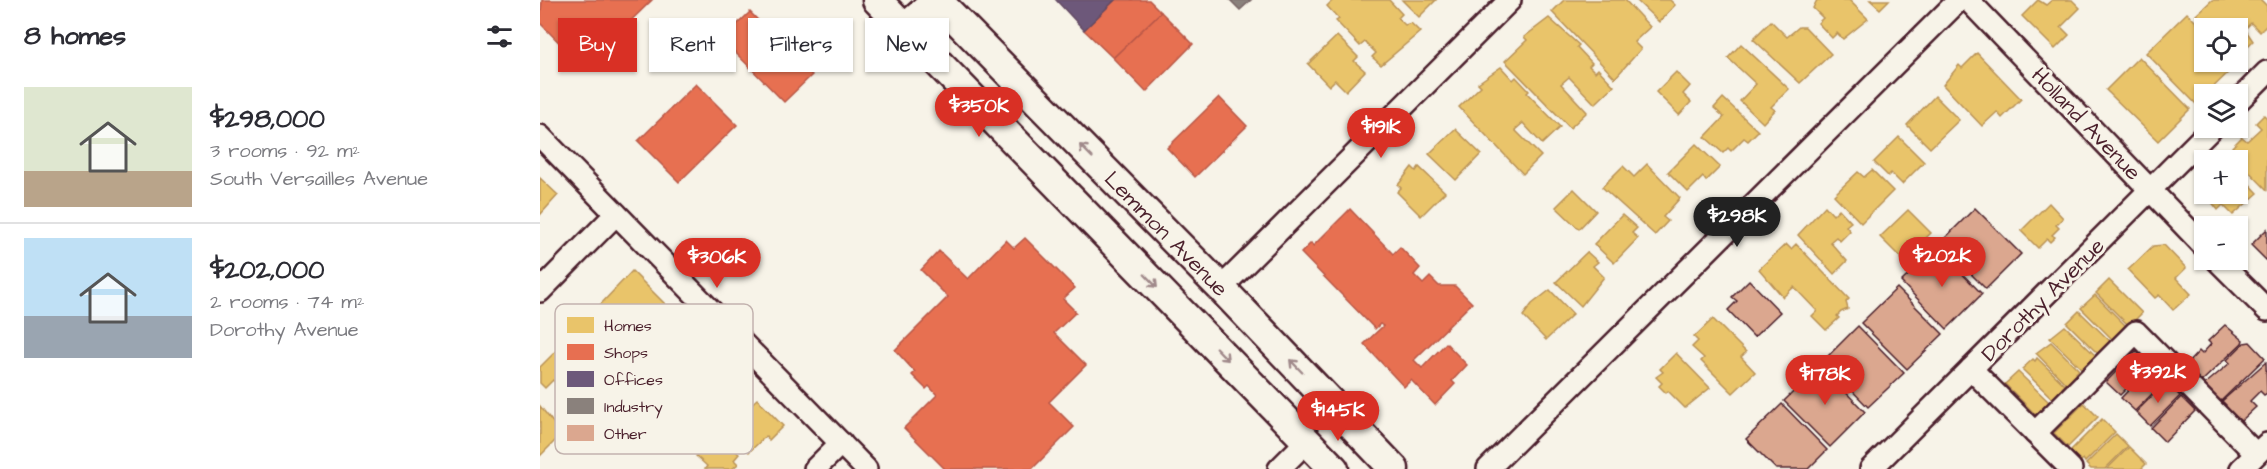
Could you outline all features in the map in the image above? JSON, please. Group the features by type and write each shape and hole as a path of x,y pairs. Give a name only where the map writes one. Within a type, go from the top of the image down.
{"main road":[{"name":"Lemmon Avenue","path":"877,0 895,18"},
{"name":"Lemmon Avenue","path":"937,0 1221,288 1394,469"},
{"path":"916,18 937,0"},
{"name":"Lemmon Avenue","path":"948,72 1334,469"},
{"path":"1189,320 1221,288"},
{"path":"1306,441 1338,410"}],"street":[{"path":"1221,288 1510,0"},
{"path":"1488,469 1959,0"},
{"name":"Holland Avenue","path":"1968,0 2194,235"},
{"path":"2248,91 2267,72"},
{"path":"540,136 704,304"},
{"name":"Dorothy Avenue","path":"1885,464 1971,369 2202,138"},
{"path":"540,291 616,214"},
{"path":"2227,270 2267,310"},
{"path":"2035,433 2136,332 2255,456"},
{"path":"753,353 866,469"},
{"path":"1971,369 2071,469"},
{"path":"1279,469 1306,441"},
{"path":"815,469 841,443"}],"building: Homes":[{"path":"1333,0 1389,0 1402,14 1398,18 1405,25 1411,23 1420,32 1381,65 1372,57 1376,53 1365,42 1360,46 1336,21 1339,19 1327,6"},
{"path":"1402,0 1436,0 1419,17"},
{"path":"1564,0 1625,0 1650,27 1634,42 1641,49 1615,78 1552,12"},
{"path":"1636,0 1670,0 1675,5 1659,22"},
{"path":"1817,0 1849,0 1868,19 1843,39 1837,33 1832,38 1818,23 1823,18 1813,8"},
{"path":"1870,0 1889,0 1880,9"},
{"path":"2038,0 2046,5 2052,0 2072,0 2080,8 2061,27 2069,35 2055,49 2022,16"},
{"path":"2212,0 2261,0 2267,6 2267,25 2260,32 2251,23 2248,26 2248,18 2199,18 2196,15"},
{"path":"2187,13 2194,20 2194,72 2229,72 2216,84 2194,84 2194,102 2146,53"},
{"path":"1549,18 1579,45 1577,47 1592,63 1589,66 1595,72 1598,69 1614,86 1595,104 1569,77 1561,84 1587,112 1570,128 1505,61 1527,40 1524,37"},
{"path":"1771,21 1787,37 1799,27 1805,27 1831,54 1800,83 1753,39"},
{"path":"2248,34 2253,41 2248,46"},
{"path":"1337,36 1358,57 1354,61 1365,71 1346,91 1335,80 1329,86 1308,64"},
{"path":"1741,44 1789,89 1771,107 1775,110 1763,123 1740,101 1756,84 1728,58"},
{"path":"1977,53 2021,99 2002,118 1997,112 1982,126 1943,85 1959,65 1962,68"},
{"path":"2139,57 2190,109 2158,141 2106,90"},
{"path":"1501,67 1513,80 1516,77 1529,91 1527,93 1560,127 1542,144 1523,123 1515,130 1541,156 1523,174 1459,107 1481,86 1478,83"},
{"path":"1676,72 1690,86 1683,94 1691,102 1679,115 1656,92"},
{"path":"1935,96 1959,120 1930,148 1907,125"},
{"path":"1723,98 1758,131 1748,141 1744,138 1731,151 1728,148 1723,153 1705,137 1724,117 1714,108"},
{"path":"2264,115 2267,118 2267,190 2248,170 2248,150 2236,150 2232,147 2241,138 2247,141 2261,128 2256,123"},
{"path":"1455,129 1481,154 1456,180 1429,154"},
{"path":"1899,137 1924,162 1902,184 1891,173 1888,176 1874,162"},
{"path":"1696,144 1720,167 1706,181 1703,177 1688,192 1668,172"},
{"path":"1647,164 1680,198 1663,217 1668,221 1655,235 1602,187 1623,166 1634,177"},
{"path":"1412,167 1416,171 1419,167 1445,192 1421,216 1397,192 1401,188 1398,185"},
{"path":"1872,170 1893,191 1861,223 1834,195 1858,172 1864,177"},
{"path":"540,178 558,195 540,215"},
{"path":"2248,182 2258,193 2248,202"},
{"path":"1574,189 1596,211 1579,229 1556,207"},
{"path":"2049,203 2063,218 2056,225 2059,228 2052,235 2055,237 2050,242 2047,239 2038,248 2021,231"},
{"path":"2213,204 2246,204 2233,215 2223,205 2218,210"},
{"path":"1825,206 1833,215 1839,209 1851,222 1846,226 1850,231 1840,241 1836,237 1830,242 1847,261 1834,274 1798,235"},
{"path":"1908,210 1931,233 1903,260 1880,237"},
{"path":"1622,215 1637,228 1632,233 1638,238 1614,263 1594,244"},
{"path":"1786,244 1791,249 1796,244 1849,299 1846,302 1848,309 1841,312 1837,316 1839,318 1826,330 1812,316 1817,311 1794,287 1783,297 1759,269"},
{"path":"2164,245 2186,268 2176,278 2191,294 2173,310 2159,295 2155,298 2128,270 2153,246"},
{"path":"1587,252 1598,262 1593,266 1604,277 1581,306 1556,282"},
{"path":"632,271 665,304 601,304"},
{"path":"2109,280 2142,313 2129,326 2096,293"},
{"path":"1550,290 1573,314 1546,340 1523,316 1532,304"},
{"path":"2095,295 2127,327 2114,341 2081,308"},
{"path":"2079,311 2112,343 2100,356 2067,323"},
{"path":"1713,319 1746,352 1741,357 1755,372 1733,393 1701,361 1704,358 1692,347 1698,341 1694,337"},
{"path":"2065,326 2097,357 2084,371 2050,338"},
{"path":"2051,342 2079,370 2076,373 2079,375 2068,386 2036,353"},
{"path":"555,352 555,382 553,380 545,388 540,383 540,367"},
{"path":"1676,353 1710,388 1685,408 1668,391 1666,393 1659,386 1662,383 1656,377 1663,372 1660,369"},
{"path":"2037,358 2065,385 2062,388 2065,391 2055,401 2022,369"},
{"path":"2018,372 2051,404 2038,417 2005,384"},
{"path":"757,399 783,426 769,440 766,436 753,448 753,403"},
{"path":"2084,403 2098,417 2068,447 2054,433"},
{"path":"540,406 555,425 555,441 540,456"},
{"path":"2102,419 2115,432 2085,462 2083,459 2081,461 2070,451"},
{"path":"2116,434 2128,446 2105,469 2091,469 2086,464"},
{"path":"2129,447 2146,464 2141,469 2107,469"},
{"path":"698,454 739,454 734,460 738,464 732,469 705,469 707,466 696,456"}],"building: Shops":[{"path":"542,0 652,0 634,18 558,18 558,41 540,23"},
{"path":"1115,0 1149,0 1161,12 1113,58 1084,30"},
{"path":"750,12 756,18 748,18 748,65 736,53 736,26"},
{"path":"1161,12 1193,44 1146,92 1113,58"},
{"path":"754,72 809,72 812,75 784,102"},
{"path":"696,84 737,125 679,182 638,141"},
{"path":"1219,97 1247,126 1195,177 1167,148"},
{"path":"1350,209 1393,254 1400,247 1420,268 1414,275 1423,284 1430,277 1439,286 1455,286 1472,303 1414,360 1422,368 1446,343 1467,365 1452,381 1455,384 1435,405 1411,380 1404,387 1364,344 1383,326 1380,324 1375,329 1301,253 1311,243 1313,246"},
{"path":"1025,238 1075,288 1063,299 1076,312 1054,333 1086,365 1049,402 1074,427 1032,469 945,469 904,428 937,395 929,386 926,389 912,375 915,372 895,350 948,297 921,270 939,251 968,279 1006,240 1014,248"}],"building: Offices":[{"path":"1056,0 1115,0 1084,30"}],"building: Industry":[{"path":"1230,0 1251,0 1240,10"}],"building: Other":[{"path":"1975,208 2021,254 1986,289 1940,243"},
{"path":"2267,229 2267,261 2251,245"},
{"path":"1937,248 1982,294 1947,329 1901,282"},
{"path":"1749,280 1780,312 1754,337 1728,310 1737,301 1732,297"},
{"path":"1897,288 1943,334 1907,369 1861,323"},
{"path":"2225,325 2243,340 2242,343 2201,382 2198,379 2196,381 2185,366 2199,351 2202,354 2211,344 2208,341"},
{"path":"1858,326 1904,373 1868,407 1823,361"},
{"path":"2250,342 2265,358 2221,401 2217,398 2215,400 2204,385 2230,363 2227,360 2244,343"},
{"path":"2136,351 2150,365 2120,395 2106,382"},
{"path":"2266,362 2267,393 2264,395 2260,391 2250,401 2256,407 2241,421 2224,407 2226,405 2222,401"},
{"path":"1820,366 1865,412 1830,447 1784,401"},
{"path":"2151,367 2165,381 2135,411 2121,398"},
{"path":"2166,382 2180,396 2150,426 2136,412"},
{"path":"2181,397 2195,411 2165,442 2151,428"},
{"path":"1782,404 1827,450 1808,469 1776,469 1746,439"}]}
